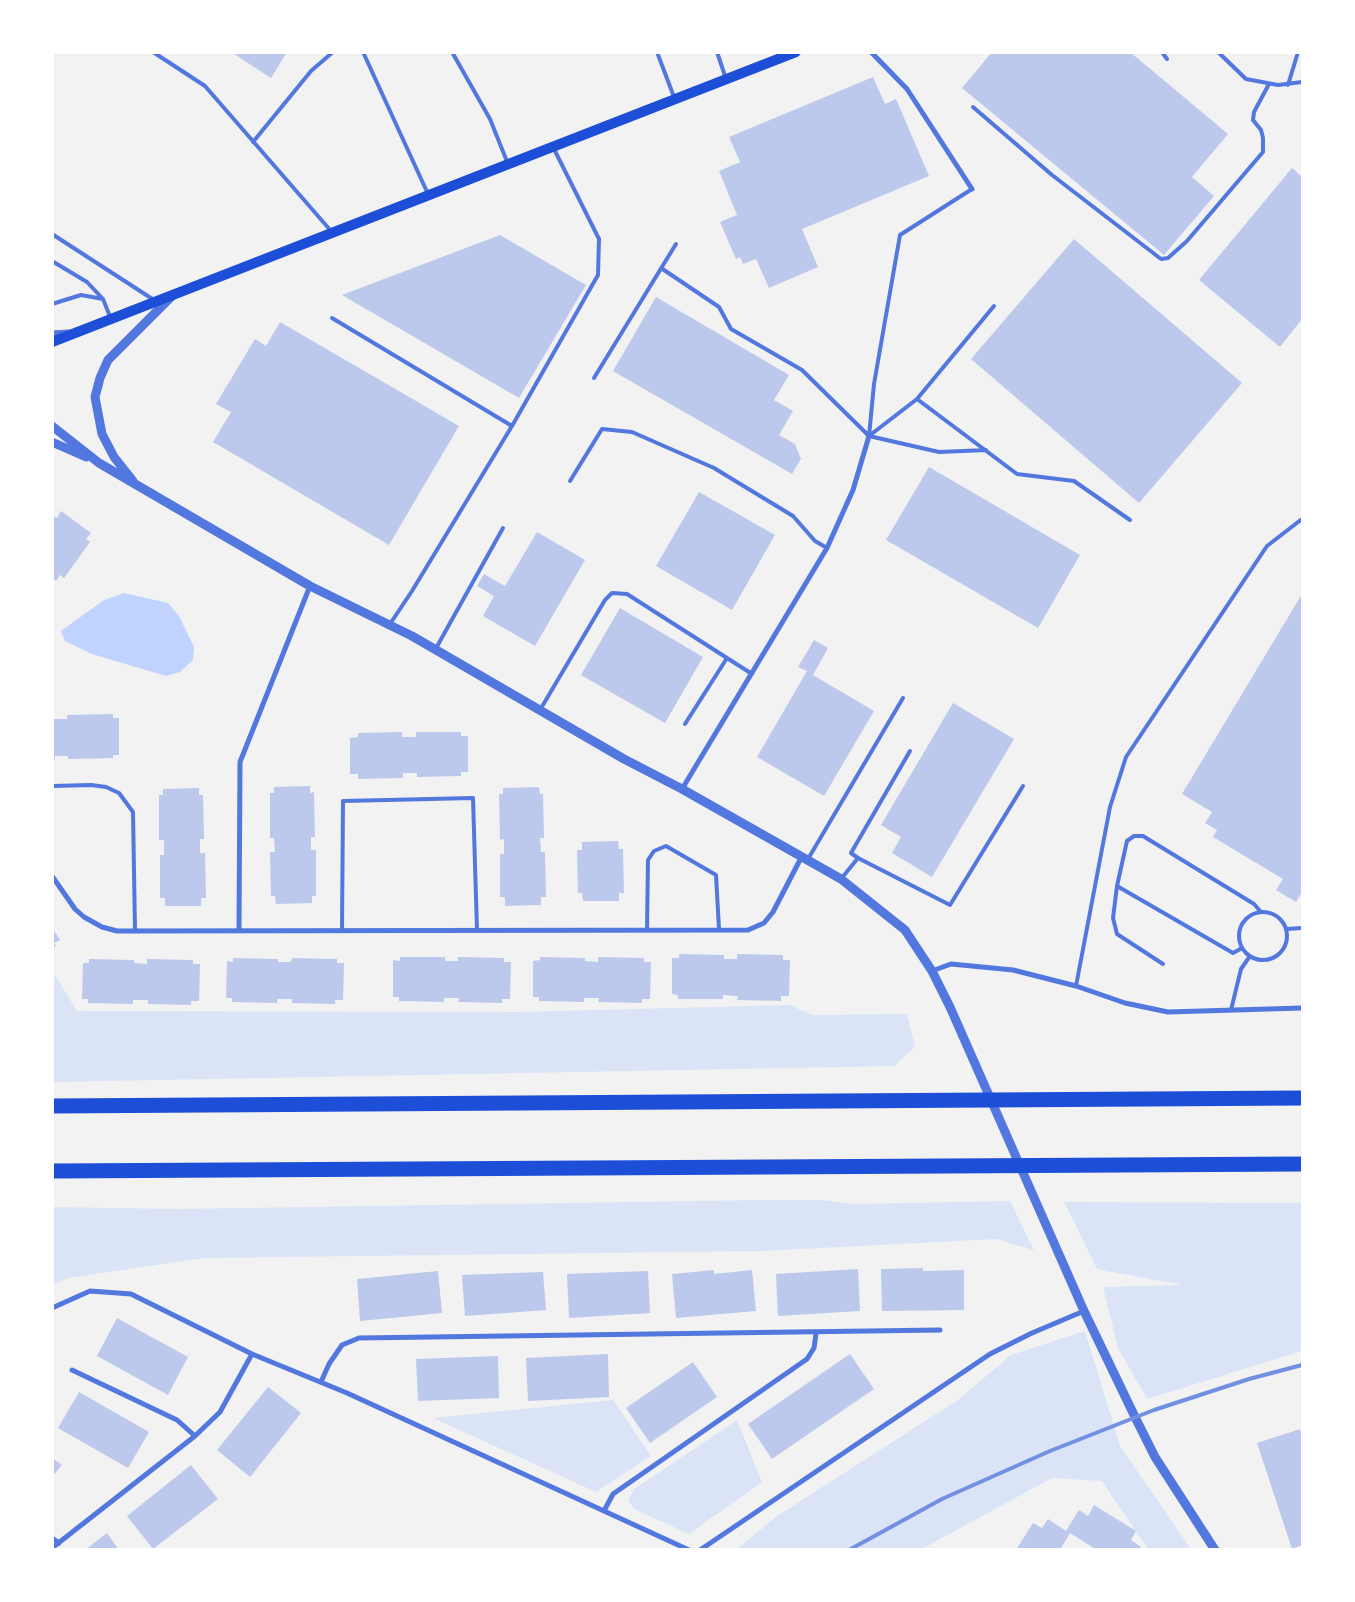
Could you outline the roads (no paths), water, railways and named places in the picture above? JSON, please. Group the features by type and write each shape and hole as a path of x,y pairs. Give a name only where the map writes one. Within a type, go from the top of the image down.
{"highway":[{"path":"52,1106 866,1103 1302,1098"},
{"path":"52,1171 1302,1164"}],"main road":[{"path":"52,342 796,52"}],"street":[{"path":"871,52 907,89 972,189"},
{"path":"136,485 114,457 102,434 95,397 100,378 108,360 174,294"},
{"path":"52,335 72,334"},
{"path":"52,426 99,463"},
{"path":"682,789 827,548 853,490 869,436"},
{"path":"52,442 99,463 310,586 435,650 624,760 682,789 805,858 841,879 905,930 932,971 980,1073 1084,1311 1155,1457 1215,1550"},
{"path":"239,930 240,762 310,586"},
{"path":"52,876 75,909 84,917 102,927 117,931 748,930 764,923 773,912 805,858"},
{"path":"932,971 951,964 1013,970 1076,986 1125,1003 1168,1012 1302,1008"},
{"path":"52,1308 90,1291 131,1294 252,1354 321,1382 604,1509 689,1550"},
{"path":"700,1550 990,1354 1032,1333 1084,1311"},
{"path":"321,1382 329,1364 342,1345 358,1338 816,1334 940,1330"},
{"path":"604,1509 613,1494 807,1359 814,1348 816,1334"},
{"path":"52,1548 195,1436 220,1412 252,1354"},
{"path":"72,1370 177,1420 195,1436"},
{"path":"52,1538 59,1543"}],"lane":[{"path":"153,52 205,86 332,233"},
{"path":"254,142 311,71 333,52"},
{"path":"363,52 429,195"},
{"path":"452,52 490,119 508,164"},
{"path":"657,52 675,100"},
{"path":"717,52 726,79"},
{"path":"1162,52 1167,59"},
{"path":"1218,52 1246,79 1269,84 1288,85 1302,82"},
{"path":"1288,85 1298,52"},
{"path":"973,107 1052,175 1161,259 1168,258 1188,242 1263,152 1261,130 1253,120 1254,112 1269,84"},
{"path":"389,625 412,591 512,426 598,275 599,238 553,147"},
{"path":"869,436 874,384 900,235 972,189"},
{"path":"52,234 156,301"},
{"path":"594,378 676,244"},
{"path":"52,261 87,282 103,299 111,319"},
{"path":"661,268 720,307 731,329 802,370 869,436 939,452 986,450"},
{"path":"52,304 81,295 103,299"},
{"path":"869,436 917,399 994,306"},
{"path":"332,318 512,426"},
{"path":"917,399 1018,474 1074,481 1130,520"},
{"path":"570,481 602,429 632,432 714,468 793,516 815,541 827,548"},
{"path":"1076,986 1110,807 1126,757 1267,546 1302,519"},
{"path":"435,650 503,528"},
{"path":"540,711 605,600 612,593 627,594 752,674"},
{"path":"685,724 727,658"},
{"path":"805,858 903,698"},
{"path":"910,751 851,853 950,905 1023,786"},
{"path":"52,786 91,785 106,787 119,793 133,812 136,930"},
{"path":"342,930 343,801 473,798 477,930"},
{"path":"1163,964 1116,934 1113,918 1117,886 1127,841 1134,836 1143,836 1254,904 1261,912 1276,916 1286,929 1286,942 1274,957 1262,960 1250,956 1242,948 1239,937 1241,925 1250,916 1261,912"},
{"path":"647,930 648,860 654,851 666,846 716,875 719,929"},
{"path":"841,879 858,858"},
{"path":"1117,886 1232,953 1242,948"},
{"path":"1286,929 1302,928"},
{"path":"1231,1010 1241,969 1250,956"}],"water":[{"path":"124,593 168,603 179,616 194,647 193,660 180,672 166,676 92,654 65,641 61,631 104,600"}],"railway":[{"path":"849,1550 942,1499 1050,1451 1154,1410 1249,1379 1302,1365"}]}
